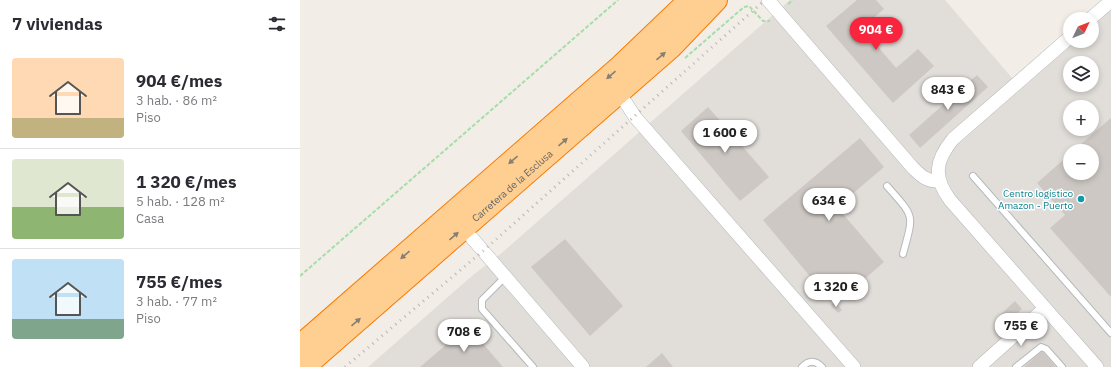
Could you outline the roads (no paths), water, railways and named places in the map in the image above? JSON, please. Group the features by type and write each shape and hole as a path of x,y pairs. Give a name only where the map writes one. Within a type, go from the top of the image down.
{"highway":[{"path":"300,346 621,66 690,0"},
{"name":"Carretera de la Esclusa","path":"304,367 671,47 716,0"}],"street":[{"path":"768,0 913,168 923,177 932,182 939,181"},
{"path":"1098,12 1111,1"},
{"path":"1063,43 953,139 944,149 938,161 938,175 941,188 950,200 1097,367"},
{"path":"626,103 635,117 854,367"},
{"path":"472,238 583,367"},
{"path":"979,367 1045,308"}],"lane":[{"path":"973,176 1111,333"},
{"path":"887,186 907,209 911,217 904,254"},
{"path":"505,277 482,300 482,309 533,367"},
{"path":"1016,367 1041,347 1046,349 1062,367"},
{"path":"802,367 807,362 814,362 822,367"}],"railway":[{"path":"345,367 483,251 765,0"}],"place":[{"name":"Centro logístico Amazon - Puerto","path":"1081,199"}]}
